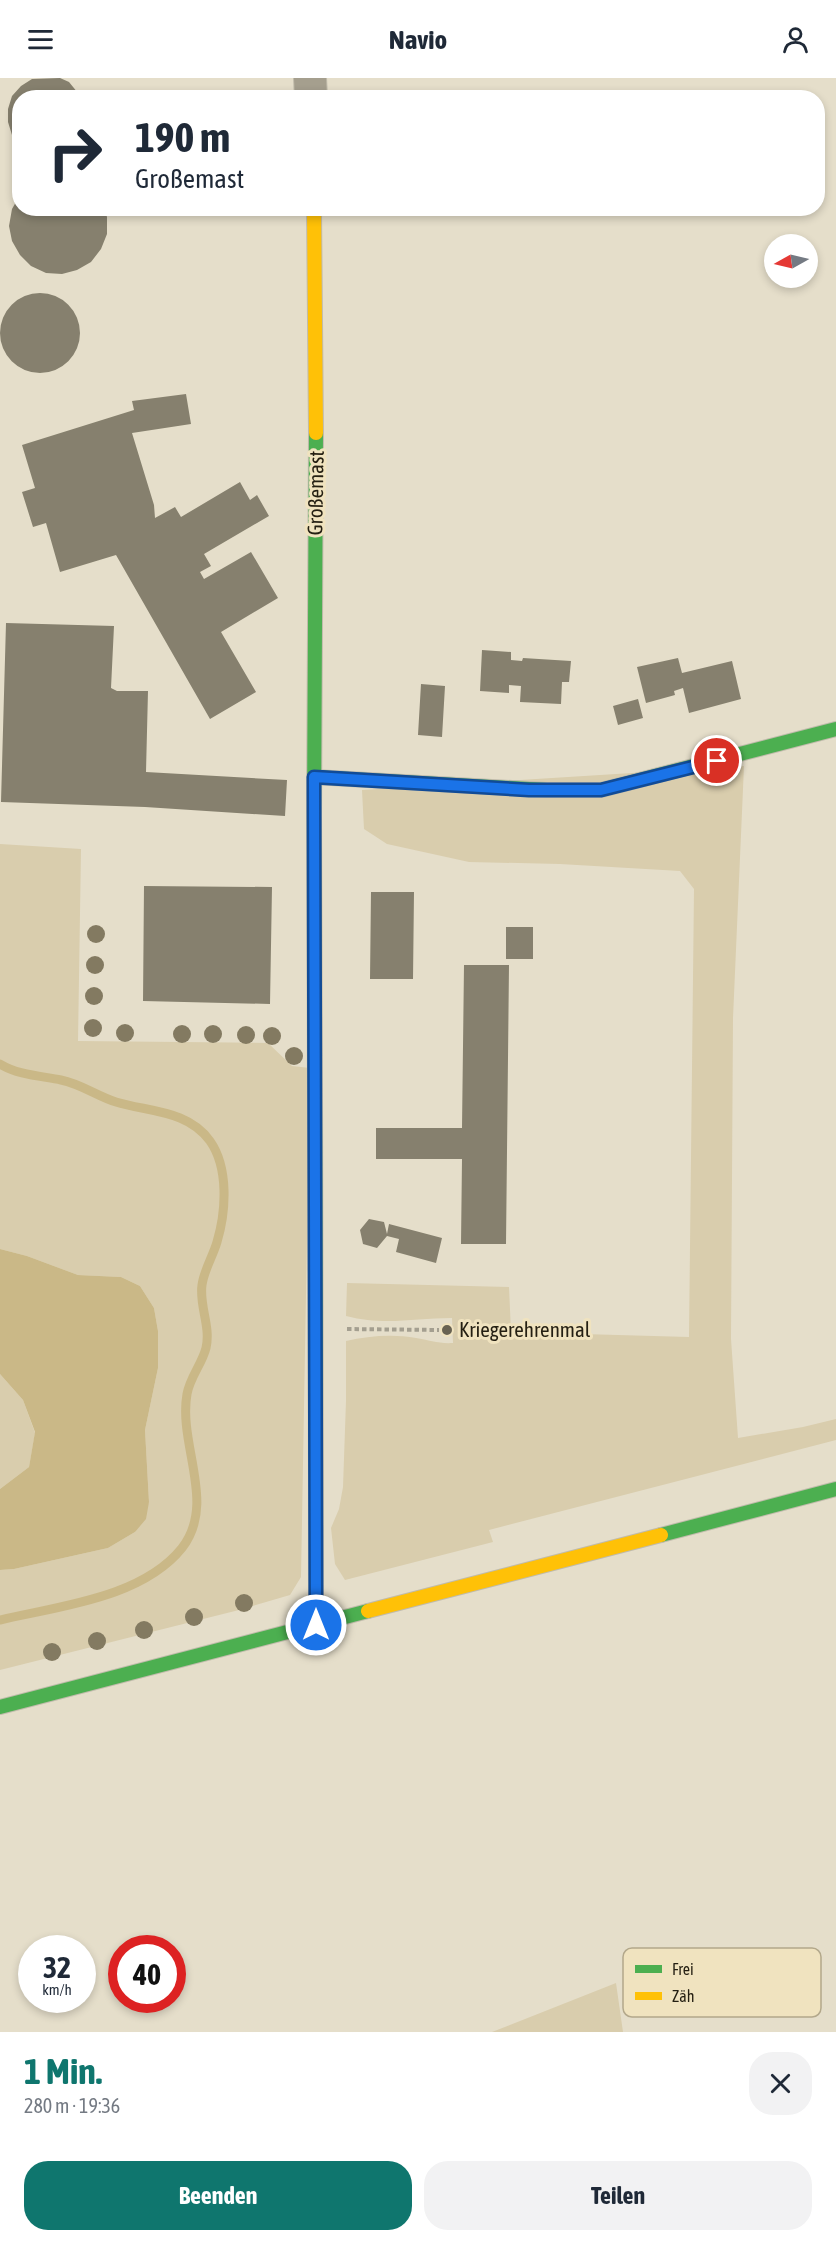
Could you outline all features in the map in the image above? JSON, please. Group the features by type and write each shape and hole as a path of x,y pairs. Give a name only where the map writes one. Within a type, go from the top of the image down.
{"street":[{"name":"Großemast","path":"314,216 317,360 314,777 316,1625"},
{"path":"314,777 536,790 601,790 836,729"},
{"path":"0,1707 836,1489"}],"path":[{"path":"316,1328 439,1330"}],"shaded area":[{"path":"744,766 733,1018 731,1339 738,1438 836,1419 836,1440 489,1530 493,1542 345,1580 335,1564 331,1528 339,1509 343,1487 346,1341 390,1336 453,1343 452,1318 374,1321 346,1316 347,1283 509,1287 511,1332 689,1337 694,889 680,871 560,864 469,862 387,844 364,829 362,790"},
{"path":"0,844 81,849 78,1041 268,1043 292,1066 310,1068 301,1577 290,1595 0,1670 0,1570 14,1569 108,1548 135,1532 149,1502 145,1430 158,1368 158,1331 154,1308 140,1286 121,1277 78,1275 27,1256 0,1249"},
{"path":"0,1249 27,1256 78,1275 121,1277 140,1286 154,1308 158,1331 158,1368 145,1430 149,1502 146,1519 135,1532 108,1548 14,1569 0,1570 0,1489 29,1467 35,1432 23,1400 0,1374"},
{"path":"0,1374 23,1400 35,1433 29,1467 0,1489"},
{"path":"616,1983 623,2032 492,2032"}],"building":[{"path":"60,78 69,82 76,90 17,90 32,79"},
{"path":"12,96 12,135 8,122 8,109"},
{"path":"12,209 12,216 107,217 107,234 101,249 91,262 77,270 62,274 46,273 31,266 20,255 12,241 9,226"},
{"path":"40,293 55,296 68,305 77,318 80,333 77,348 68,361 55,370 40,373 25,370 12,361 3,348 0,333 3,318 12,305 25,296"},
{"path":"186,394 191,424 132,433 154,505 155,518 175,507 181,517 240,482 250,500 257,495 269,516 204,554 211,566 200,572 204,579 251,552 278,598 221,632 256,692 210,719 116,555 60,572 46,523 33,527 22,492 35,488 22,445 134,410 132,401"},
{"path":"6,623 114,626 111,688 117,691 148,691 146,772 287,780 285,816 145,807 1,802"},
{"path":"482,650 511,652 511,660 522,661 523,658 571,661 569,682 562,682 561,704 520,702 521,686 509,685 509,693 480,691"},
{"path":"678,658 682,673 732,661 741,699 689,713 683,688 674,691 675,695 646,703 637,667"},
{"path":"421,684 445,686 442,737 418,735"},
{"path":"638,699 643,718 618,725 613,706"},
{"path":"144,886 272,887 270,1004 143,1001"},
{"path":"371,892 414,892 413,979 370,979"},
{"path":"506,927 533,927 533,959 506,959"},
{"path":"464,965 509,965 506,1244 461,1244 462,1159 376,1159 376,1128 462,1128"},
{"path":"369,1219 384,1222 387,1234 389,1224 442,1238 436,1263 396,1252 399,1239 387,1236 377,1248 363,1244 360,1230"}],"waterway":[{"path":"0,1064 22,1073 68,1082 116,1102 167,1114 191,1123 210,1141 216,1152 224,1190 220,1230 202,1285 207,1332 206,1348 187,1394 187,1433 197,1493 192,1531 182,1548 165,1565 122,1589 98,1598 0,1620"}],"traffic: fast":[{"path":"314,815 316,433"},
{"path":"314,777 547,790 601,790 836,729"},
{"path":"315,1096 316,1474"},
{"path":"661,1535 836,1489"},
{"path":"0,1707 368,1611"}],"traffic: slow":[{"path":"314,216 316,433"},
{"path":"314,815 315,1096"},
{"path":"316,1474 316,1625"},
{"path":"368,1611 661,1535"}],"place":[{"name":"Kriegerehrenmal","path":"447,1330"}],"route":[{"path":"316,1625 314,777 529,790 601,790 717,761"}]}
